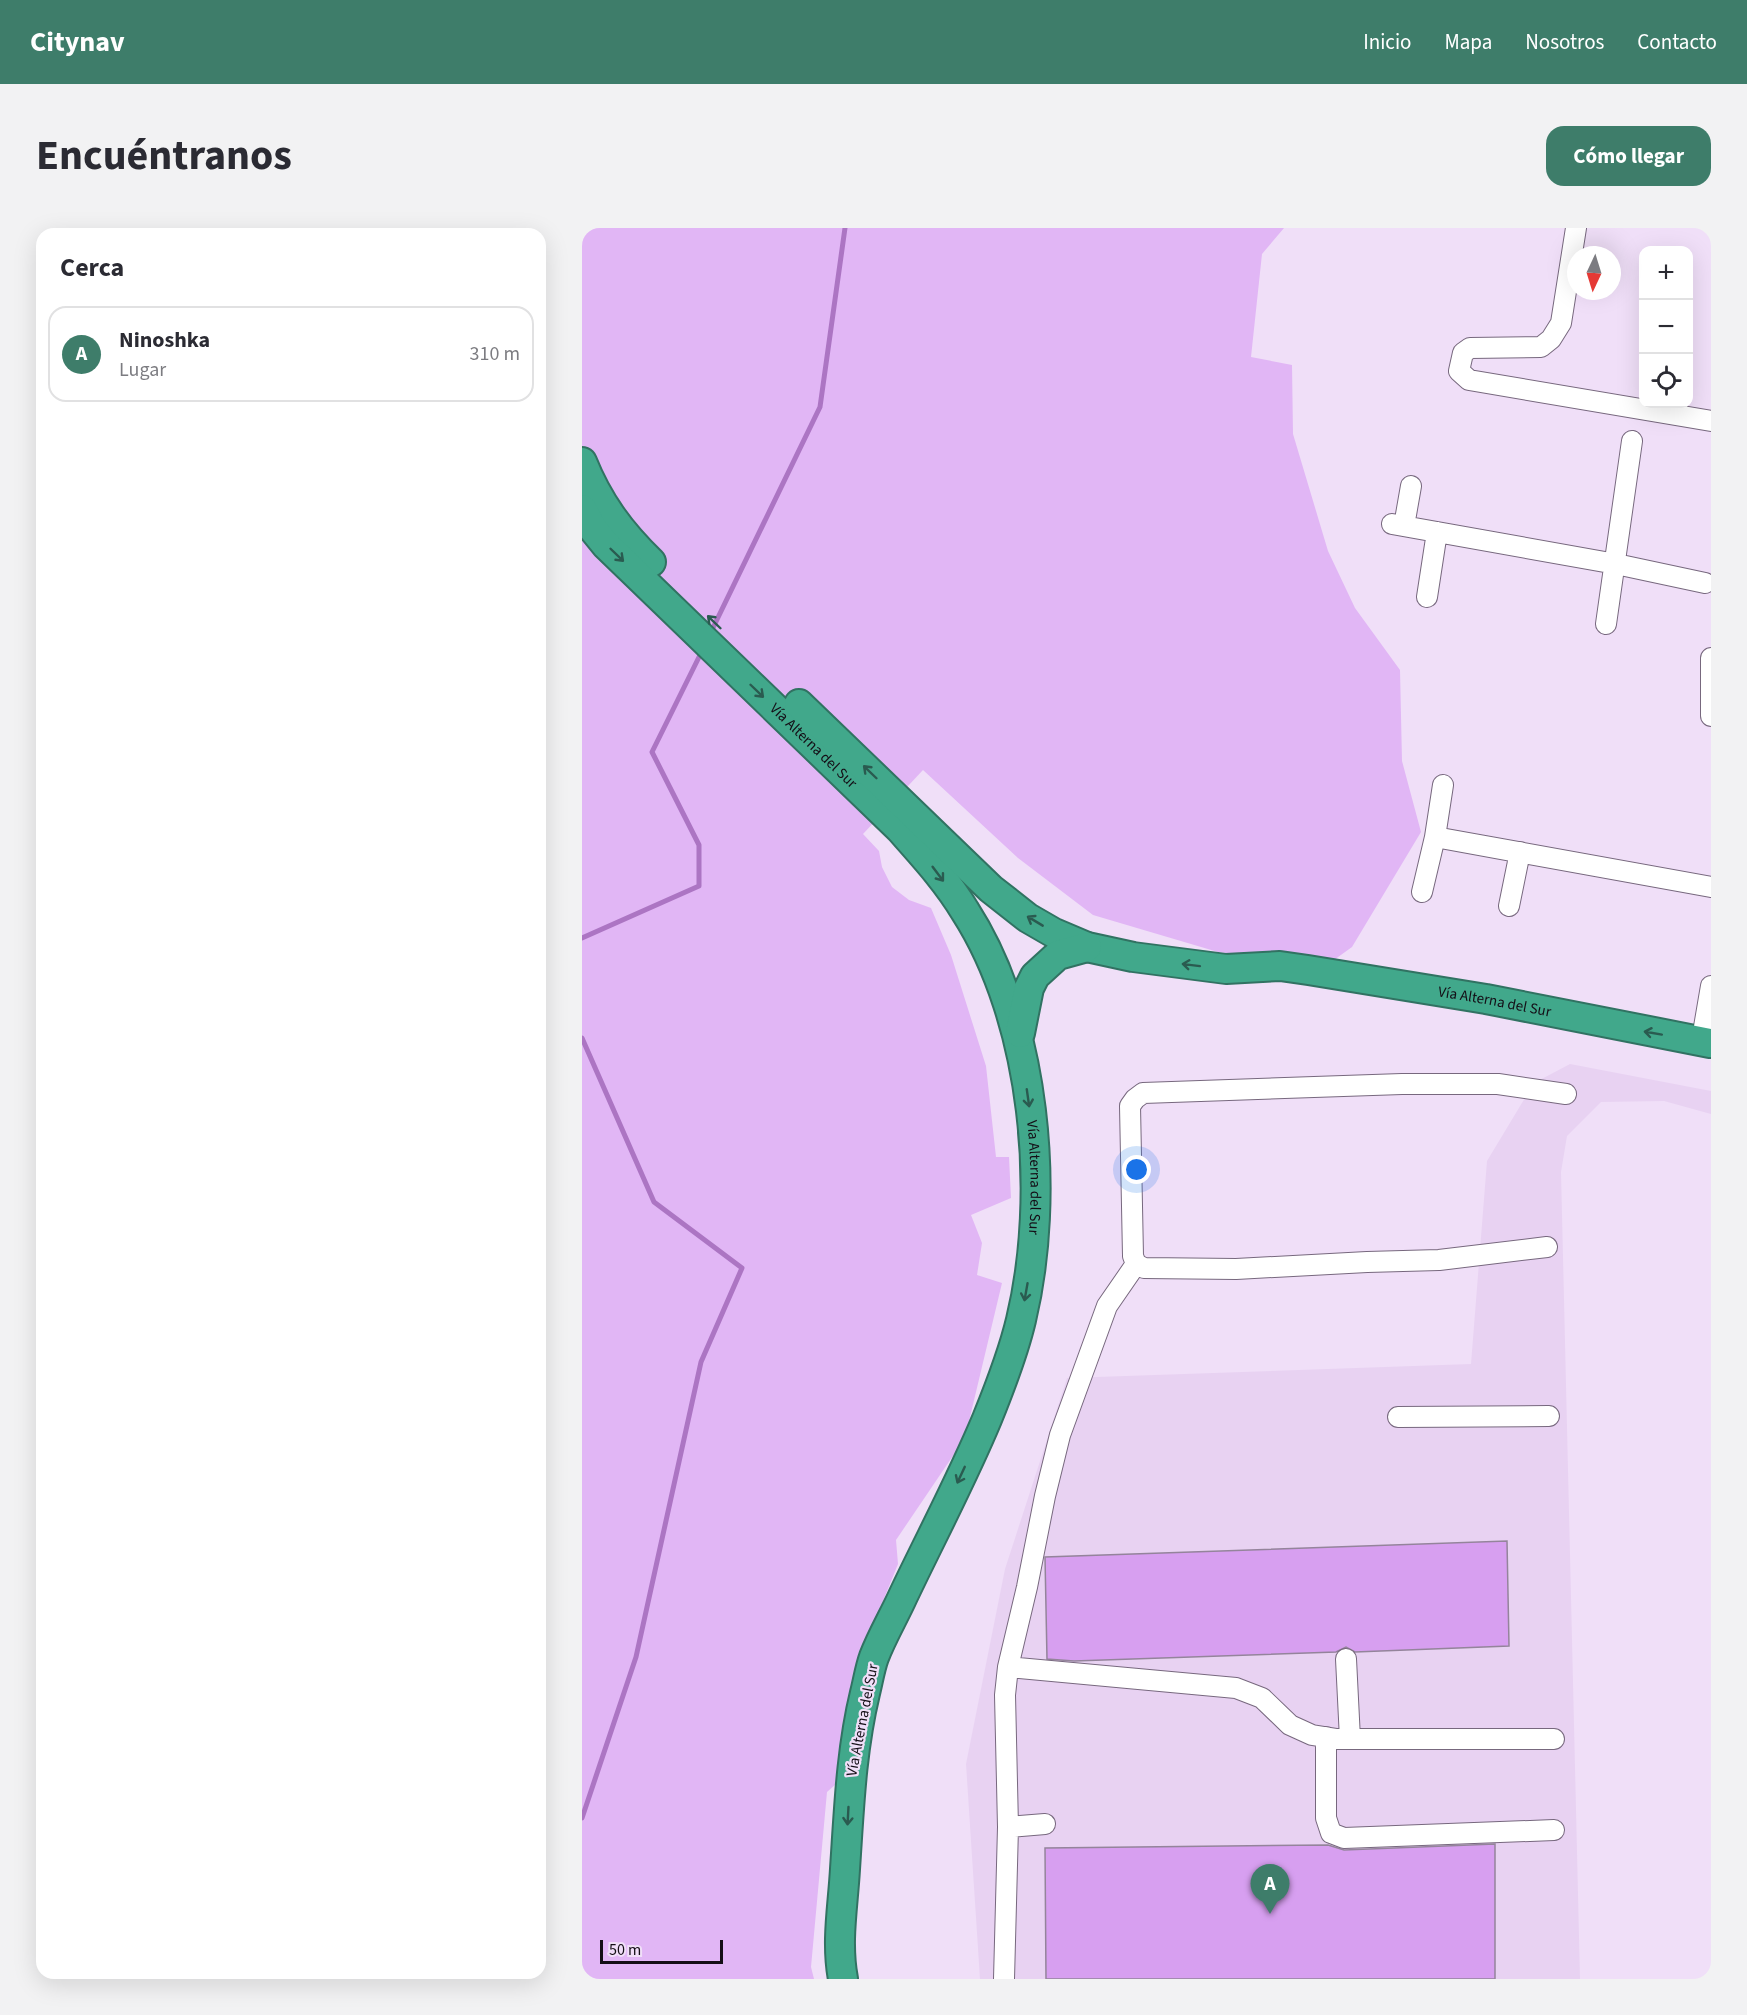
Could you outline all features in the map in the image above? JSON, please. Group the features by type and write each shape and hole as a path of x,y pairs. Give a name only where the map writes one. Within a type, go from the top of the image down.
{"highway":[{"name":"Vía Alterna del Sur","path":"582,463 602,504 624,535 906,821 934,867 966,912 1007,998 1019,1040 1032,1123 1035,1182 1030,1268 1021,1320 986,1422 874,1658 861,1712 849,1794 839,1946 843,1979"},
{"name":"Vía Alterna del Sur","path":"582,509 593,529 606,545 906,821 1028,918 1054,933 1087,947 1133,957 1226,969 1280,966 1308,969 1707,1035"},
{"path":"1019,1040 1029,988 1035,976 1058,954 1087,947"},
{"path":"1226,969 1256,979 1498,1018 1666,1055 1711,1062"}],"lane":[{"path":"1576,228 1561,323 1551,339 1541,347 1470,348 1463,353 1459,371 1469,380 1711,421"},
{"path":"1606,624 1632,441"},
{"path":"1411,486 1398,525 1709,582"},
{"path":"1427,597 1437,532"},
{"path":"1711,658 1711,716"},
{"path":"1422,892 1435,837 1443,785"},
{"path":"1435,837 1710,881"},
{"path":"1509,906 1521,852"},
{"path":"1707,1035 1711,986"},
{"path":"1547,1247 1439,1260 1236,1269 1144,1268 1136,1264 1132,1256 1130,1106 1143,1093 1402,1084 1498,1084 1566,1094"},
{"path":"1004,1979 1008,1827 1005,1695 1008,1667 1028,1587 1045,1496 1060,1435 1107,1306 1136,1264"},
{"path":"1398,1416 1549,1416"},
{"path":"1346,1659 1350,1739"},
{"path":"1008,1667 1236,1688 1262,1698 1290,1725 1312,1735 1326,1737 1554,1739"},
{"path":"1326,1737 1326,1818 1331,1833 1344,1838 1554,1830"},
{"path":"1008,1827 1045,1824"}],"shaded area":[{"path":"582,228 1284,228 1262,254 1251,357 1292,365 1293,434 1328,551 1355,608 1400,670 1402,761 1421,832 1352,947 1327,965 1218,952 1093,915 1018,858 923,770 863,834 879,851 882,867 892,887 909,900 931,908 951,955 986,1066 996,1157 1009,1157 1011,1198 971,1215 982,1243 977,1275 1002,1283 965,1438 896,1540 898,1564 856,1668 836,1784 827,1792 811,1967 814,1979 582,1979"},
{"path":"1570,1064 1711,1091 1711,1114 1664,1101 1601,1102 1567,1136 1561,1172 1580,1979 980,1979 966,1764 1005,1569 1067,1378 1471,1364 1487,1161 1534,1083"}],"building":[{"path":"1507,1541 1509,1646 1355,1652 1346,1647 1336,1652 1074,1661 1047,1659 1045,1557"},
{"path":"1495,1844 1495,1979 1046,1979 1045,1848 1328,1845 1344,1850"}],"waterway":[{"path":"710,634 820,407 845,228"},
{"path":"582,938 699,886 699,845 652,752 702,651"},
{"path":"582,1038 654,1202 742,1268 701,1362 636,1657 582,1818"}],"place":[{"name":"Ninoshka","path":"1270,1914"}]}
